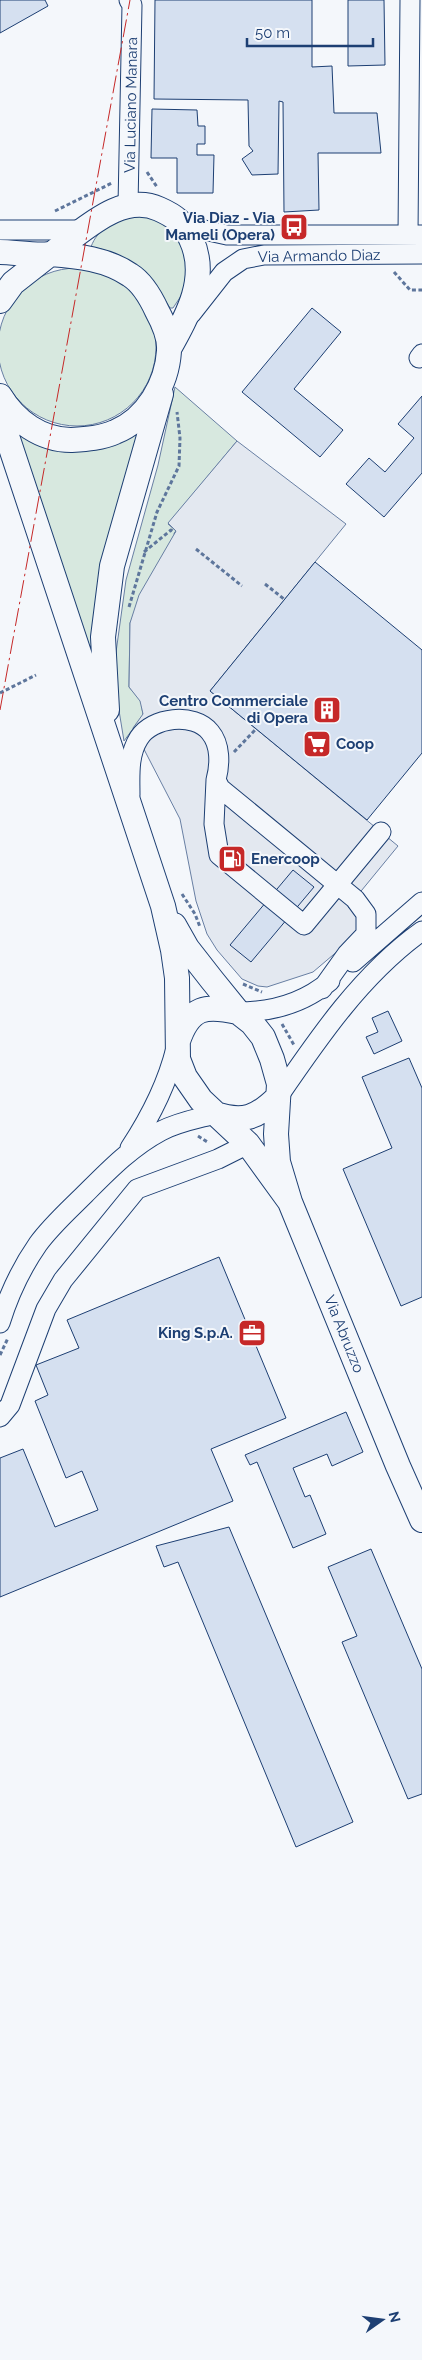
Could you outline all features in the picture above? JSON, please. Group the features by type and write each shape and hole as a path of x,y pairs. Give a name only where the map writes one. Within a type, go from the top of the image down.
{"main road":[{"name":"Via Armando Diaz","path":"0,302 13,283 103,215 128,205 151,205 170,214 186,226 196,248 199,275 194,297 184,322 169,349"},
{"path":"0,252 50,254 102,262 131,275 149,294 162,320 169,349 157,413 112,566 103,637 109,742"},
{"path":"0,396 5,405 22,423 44,436 64,440 88,439 116,432 135,420 153,400 165,375"},
{"path":"0,415 163,906 177,978 178,1059 185,1077 215,1114 232,1119 251,1117 266,1108 278,1097 279,1084 263,1038 252,1023 238,1012 187,948 163,906"},
{"path":"178,1042 183,1026 195,1012 209,1007 238,1012"},
{"name":"Via Abruzzo","path":"278,1097 276,1134 278,1162 290,1202 422,1520"},
{"name":"Via Abruzzo","path":"215,1114 248,1144 290,1202"}],"street":[{"path":"410,0 415,236"},
{"name":"Via Luciano Manara","path":"128,205 131,2"},
{"name":"Via Armando Diaz","path":"186,226 227,235 415,236"},
{"path":"0,230 82,230"},
{"name":"Via Armando Diaz","path":"184,322 224,272 243,259 264,255 422,254"},
{"path":"129,805 130,758 139,738 152,725 170,720 192,721 210,731 216,741 220,764 216,780 214,824 219,855 304,925 381,832"},
{"path":"216,780 220,788 355,899 366,914 366,934 347,954 322,989"},
{"path":"238,1012 274,1009 322,989 422,902"},
{"path":"278,1097 354,995 380,968 422,931"},
{"path":"127,1154 149,1119 169,1077 178,1042"},
{"path":"0,1323 22,1274 38,1245 66,1213 127,1154 160,1131 181,1122 215,1114"},
{"path":"0,1417 10,1405 46,1309 63,1280 137,1189 218,1159 248,1144"}],"path":[{"path":"47,215 110,184 115,179"},
{"path":"128,609 143,553 157,512 179,466 180,438 176,404"},
{"path":"143,553 170,530 175,533"},
{"path":"196,549 242,586"},
{"path":"265,584 284,599"},
{"path":"0,693 36,675"},
{"path":"218,755 235,752 256,729"},
{"path":"179,886 202,931"},
{"path":"238,981 268,995 303,1061"}],"shaded area":[{"path":"134,216 150,217 174,229 187,249 185,290 173,308 170,308 155,286 138,268 117,255 91,247 102,230 114,222"},
{"path":"85,268 100,271 114,277 133,291 143,303 153,324 156,347 153,370 143,391 133,403 121,413 100,423 85,426 69,426 54,423 33,413 11,391 -1,362 -2,339 1,324 11,303 33,281 62,269"},
{"path":"175,387 237,441 168,524 176,531 130,623 129,687 141,701 143,715 124,741 113,674 126,580 158,465"},
{"path":"13,426 32,440 142,427 94,666"},
{"path":"237,441 346,524 210,691 398,846 348,907 358,915 359,929 353,938 313,972 267,987 258,986 242,979 217,950 207,934 196,901 180,819 133,728 143,714 140,701 129,687 130,623 139,595 176,531 168,523"}],"building":[{"path":"0,0 45,0 48,6 0,33"},
{"path":"155,0 312,0 312,67 332,66 334,113 377,113 381,153 318,153 319,210 284,212 283,102 279,101 278,174 252,175 242,159 253,151 249,146 248,100 154,99"},
{"path":"348,0 384,0 385,65 348,66"},
{"path":"152,109 197,110 198,126 205,126 205,144 197,144 197,155 214,155 213,193 177,193 177,158 151,158"},
{"path":"312,308 341,332 294,389 343,430 320,457 242,392"},
{"path":"422,396 422,473 384,517 346,484 369,458 385,472 414,438 398,424"},
{"name":"Centro Commerciale di Opera","path":"315,562 422,650 422,753 367,820 210,691"},
{"path":"293,870 314,887 251,962 230,945"},
{"path":"388,1011 402,1041 374,1054 366,1037 378,1032 372,1018"},
{"path":"409,1058 422,1088 422,1297 401,1306 343,1169 392,1148 362,1077"},
{"path":"219,1257 286,1418 211,1449 233,1501 0,1597 0,1458 23,1449 55,1527 98,1510 82,1471 66,1478 35,1401 48,1395 36,1365 79,1348 67,1320"},
{"path":"346,1412 363,1452 332,1466 327,1454 293,1468 305,1497 310,1495 326,1534 293,1548 257,1462 250,1465 245,1455"},
{"path":"229,1527 353,1822 296,1847 178,1562 164,1567 156,1546"},
{"path":"371,1549 422,1669 422,1794 408,1799 342,1642 357,1636 328,1567"}],"power":[{"path":"0,710 130,0"}],"place":[{"name":"Via Diaz - Via Mameli (Opera)","path":"294,227"},
{"name":"Centro Commerciale di Opera","path":"327,710"},
{"name":"Coop","path":"317,744"},
{"name":"Enercoop","path":"232,859"},
{"name":"King S.p.A.","path":"252,1333"}]}
